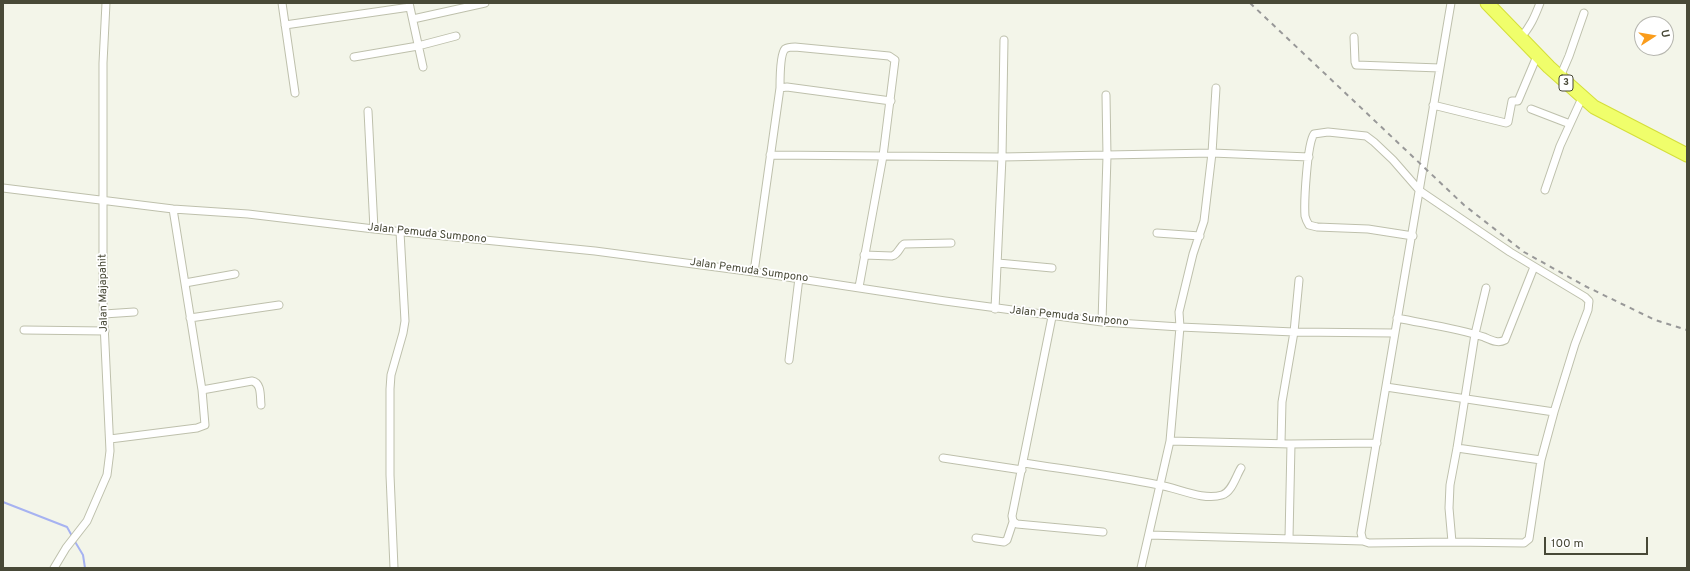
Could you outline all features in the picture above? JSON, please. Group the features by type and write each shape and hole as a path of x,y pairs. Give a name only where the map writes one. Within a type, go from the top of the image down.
{"highway":[{"name":"3","path":"1487,3 1537,56 1582,98 1612,117 1687,155"}],"street":[{"name":"Jalan Majapahit","path":"54,568 66,548 87,521 107,475 110,451 104,314 103,63 106,3"},
{"path":"282,3 295,93"},
{"path":"413,19 485,3"},
{"path":"1363,541 1361,533 1451,3"},
{"path":"1520,38 1533,22 1540,3"},
{"path":"284,25 410,5 423,67"},
{"path":"1560,78 1584,13"},
{"path":"354,57 418,46 456,36"},
{"path":"1354,37 1356,65 1440,68"},
{"path":"995,308 1002,157 1004,40"},
{"path":"754,272 780,88 782,56 784,51 788,48 795,47 889,56 895,58 896,62 891,101 883,156 859,287"},
{"path":"1433,105 1506,123 1512,101 1518,101 1537,56"},
{"path":"780,88 891,101"},
{"path":"1141,568 1170,441 1180,327 1179,312 1193,254 1200,236 1205,216 1212,153 1216,88"},
{"path":"1102,322 1107,156 1106,95"},
{"path":"1545,190 1560,146 1582,98"},
{"path":"1531,109 1570,124"},
{"path":"368,111 374,229"},
{"path":"1149,535 1290,538 1363,541 1369,543 1524,543 1529,540 1541,460 1575,344 1588,310 1589,301 1585,297 1534,267 1420,191 1393,160 1366,136 1360,134 1316,133 1311,139 1309,157 1305,217 1309,225 1317,227 1368,229 1412,236"},
{"path":"770,155 1002,157 1212,153 1309,157"},
{"name":"Jalan Pemuda Sumpono","path":"3,188 173,209 248,214 400,232 595,251 799,278 1052,317 1180,327 1294,332 1394,334"},
{"path":"110,439 201,428 204,425 205,419 202,390 173,209"},
{"path":"394,568 389,430 392,375 405,321 400,232"},
{"path":"1157,233 1200,236"},
{"path":"864,255 892,256 896,254 904,244 950,243"},
{"path":"998,263 1052,268"},
{"path":"1397,318 1475,334 1497,342 1505,340 1534,267"},
{"path":"185,283 235,274"},
{"path":"789,360 799,278"},
{"path":"1281,443 1282,402 1294,332 1299,280"},
{"path":"1452,542 1449,497 1475,334 1486,288"},
{"path":"190,318 279,304"},
{"path":"104,314 134,312"},
{"path":"976,538 1004,542 1007,540 1013,522 1012,516 1052,317"},
{"path":"24,330 105,331"},
{"path":"202,390 252,381 256,382 259,385 261,405"},
{"path":"1386,387 1554,412"},
{"path":"1170,441 1291,444 1377,444"},
{"path":"1290,538 1291,444"},
{"path":"1458,448 1541,460"},
{"path":"943,458 1023,466 1160,485 1188,494 1211,496 1223,495 1230,488 1241,468"},
{"path":"1013,522 1017,524 1103,532"}],"waterway":[{"path":"3,502 67,527 72,536"},
{"path":"74,540 83,555 85,568"}],"railway":[{"path":"1250,3 1464,205 1524,252 1585,286 1655,320 1687,330"}]}
